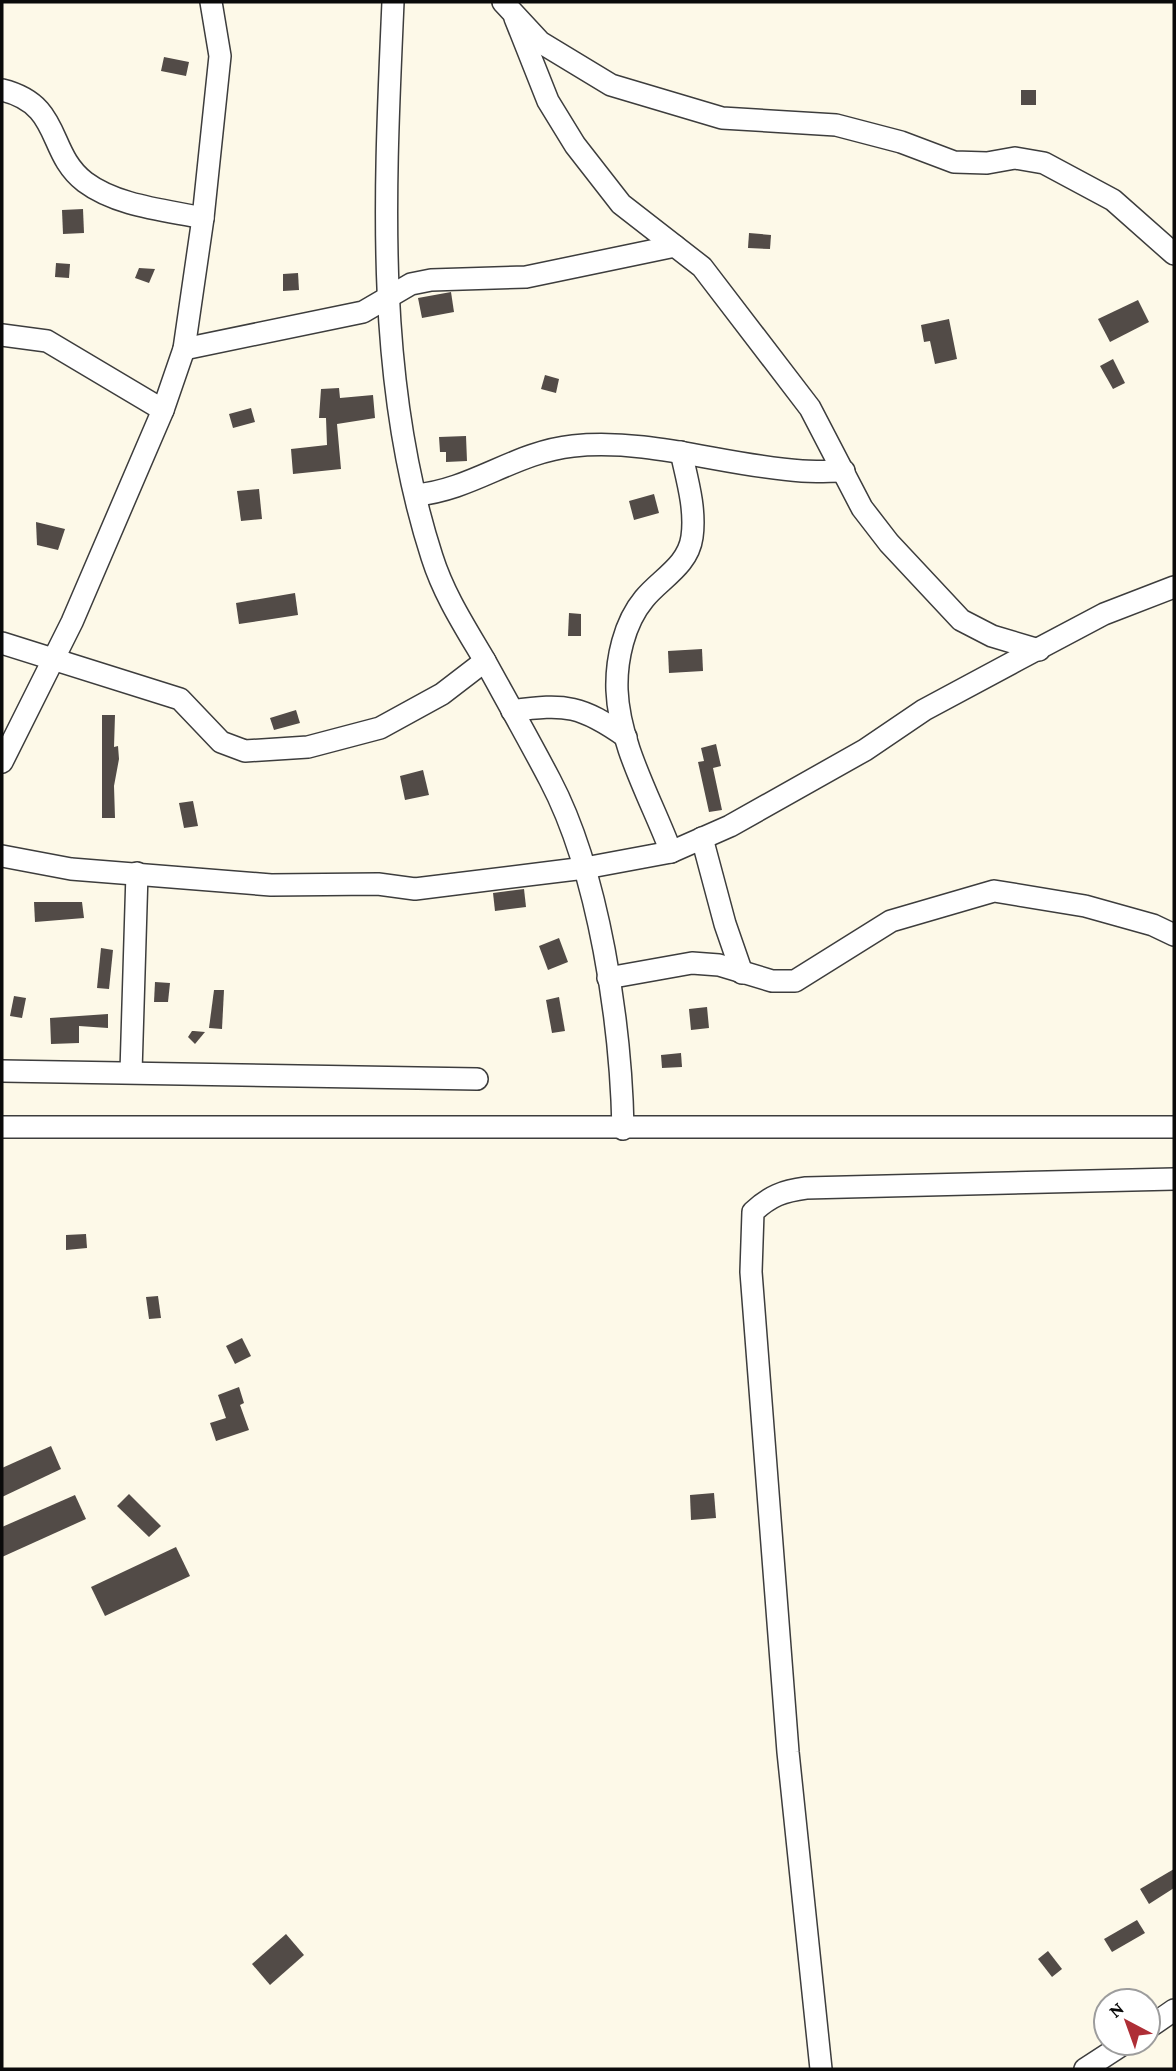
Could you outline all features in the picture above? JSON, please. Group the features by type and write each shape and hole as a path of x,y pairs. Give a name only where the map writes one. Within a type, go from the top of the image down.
{"street":[{"path":"2,762 72,622 163,410 184,349 204,218 220,56 211,2"},
{"path":"393,2 385,188 394,368 401,424 416,495 441,582 552,783 584,868 608,978 622,1062 623,1129"},
{"path":"509,10 548,101 575,145 621,204 702,267 810,408 862,508 890,543 961,620 992,636 1039,650"},
{"path":"509,10 540,42 611,85 722,118 836,125 901,142 954,162 987,163 1015,158 1044,163 1113,201 1174,254"},
{"path":"2,90 31,100 41,110 70,166 83,181 99,191 144,206 204,218"},
{"path":"184,349 363,312 411,284 431,280 526,277 674,246"},
{"path":"2,335 47,341 163,410"},
{"path":"416,495 439,493 538,451 575,446 619,445 801,471 844,471"},
{"path":"671,852 626,737 617,691 620,655 628,624 643,599 680,565 692,539 692,506 681,452"},
{"path":"2,856 71,869 271,885 378,884 415,889 584,868 671,852 702,838 864,750 924,710 1116,609 1174,587"},
{"path":"2,643 180,699 221,742 245,751 308,747 380,728 442,694 485,661"},
{"path":"512,711 573,707 596,715 626,737"},
{"path":"702,838 725,924 742,973"},
{"path":"131,1072 137,873"},
{"path":"608,978 692,963 719,965 772,981 795,981 891,921 994,891 1085,906 1153,925 1174,935"},
{"path":"2,1071 477,1079"},
{"path":"2,1127 1174,1127"},
{"path":"821,2069 788,1752 751,1272 753,1212 768,1199 784,1191 806,1188 1174,1180"},
{"path":"1085,2069 1103,2057"}],"building":[{"path":"164,57 189,62 186,76 161,71"},
{"path":"1021,90 1036,90 1036,105 1021,105"},
{"path":"83,209 84,233 63,234 62,210"},
{"path":"749,233 771,235 770,249 748,248"},
{"path":"56,263 70,264 69,278 55,277"},
{"path":"139,268 155,269 149,283 135,278"},
{"path":"298,273 299,290 283,291 283,274"},
{"path":"451,292 454,312 422,318 418,298"},
{"path":"1138,300 1149,322 1110,342 1098,319"},
{"path":"949,319 957,359 935,364 930,341 924,342 921,325"},
{"path":"1113,359 1125,383 1113,389 1100,366"},
{"path":"545,375 559,379 556,393 541,389"},
{"path":"339,388 340,398 373,395 375,418 337,424 341,469 293,474 291,449 327,445 326,418 319,418 321,389"},
{"path":"251,408 255,422 233,428 229,414"},
{"path":"466,436 467,461 446,462 446,452 440,452 439,437"},
{"path":"259,489 262,519 241,521 237,491"},
{"path":"654,494 659,513 634,520 629,501"},
{"path":"36,522 65,529 58,550 37,545"},
{"path":"295,593 298,615 239,624 236,603"},
{"path":"569,613 581,614 581,636 568,636"},
{"path":"702,649 703,671 669,673 668,651"},
{"path":"296,710 300,723 274,730 270,718"},
{"path":"102,715 115,715 114,747 118,746 119,759 114,786 115,818 102,818"},
{"path":"716,744 721,766 713,768 722,810 709,812 698,762 704,761 701,748"},
{"path":"423,770 429,795 405,800 400,776"},
{"path":"193,801 198,826 184,828 179,803"},
{"path":"524,889 526,907 495,911 493,893"},
{"path":"34,902 82,902 84,918 35,922"},
{"path":"559,938 568,962 548,970 539,946"},
{"path":"101,948 113,950 109,989 97,988"},
{"path":"155,982 170,983 168,1002 154,1002"},
{"path":"214,990 224,990 222,1029 209,1028"},
{"path":"14,996 26,998 22,1018 10,1016"},
{"path":"559,997 565,1031 552,1033 546,1000"},
{"path":"707,1007 709,1028 691,1030 689,1009"},
{"path":"108,1014 108,1028 79,1026 79,1043 51,1044 50,1018"},
{"path":"192,1031 205,1032 195,1044 188,1037"},
{"path":"681,1053 682,1067 662,1068 661,1055"},
{"path":"86,1234 87,1248 66,1250 66,1235"},
{"path":"158,1296 161,1318 149,1319 146,1297"},
{"path":"242,1338 251,1356 235,1364 226,1346"},
{"path":"239,1387 244,1403 240,1405 249,1430 216,1441 210,1423 226,1418 218,1395"},
{"path":"51,1446 61,1469 2,1497 2,1468"},
{"path":"714,1493 716,1518 691,1520 690,1495"},
{"path":"129,1494 161,1526 149,1537 117,1506"},
{"path":"75,1495 86,1519 2,1557 2,1527"},
{"path":"176,1547 190,1576 105,1616 91,1587"},
{"path":"1174,1869 1174,1888 1149,1904 1140,1889"},
{"path":"1137,1920 1145,1933 1112,1952 1104,1939"},
{"path":"286,1934 304,1955 270,1985 252,1964"},
{"path":"1048,1951 1062,1969 1052,1977 1038,1959"}]}
